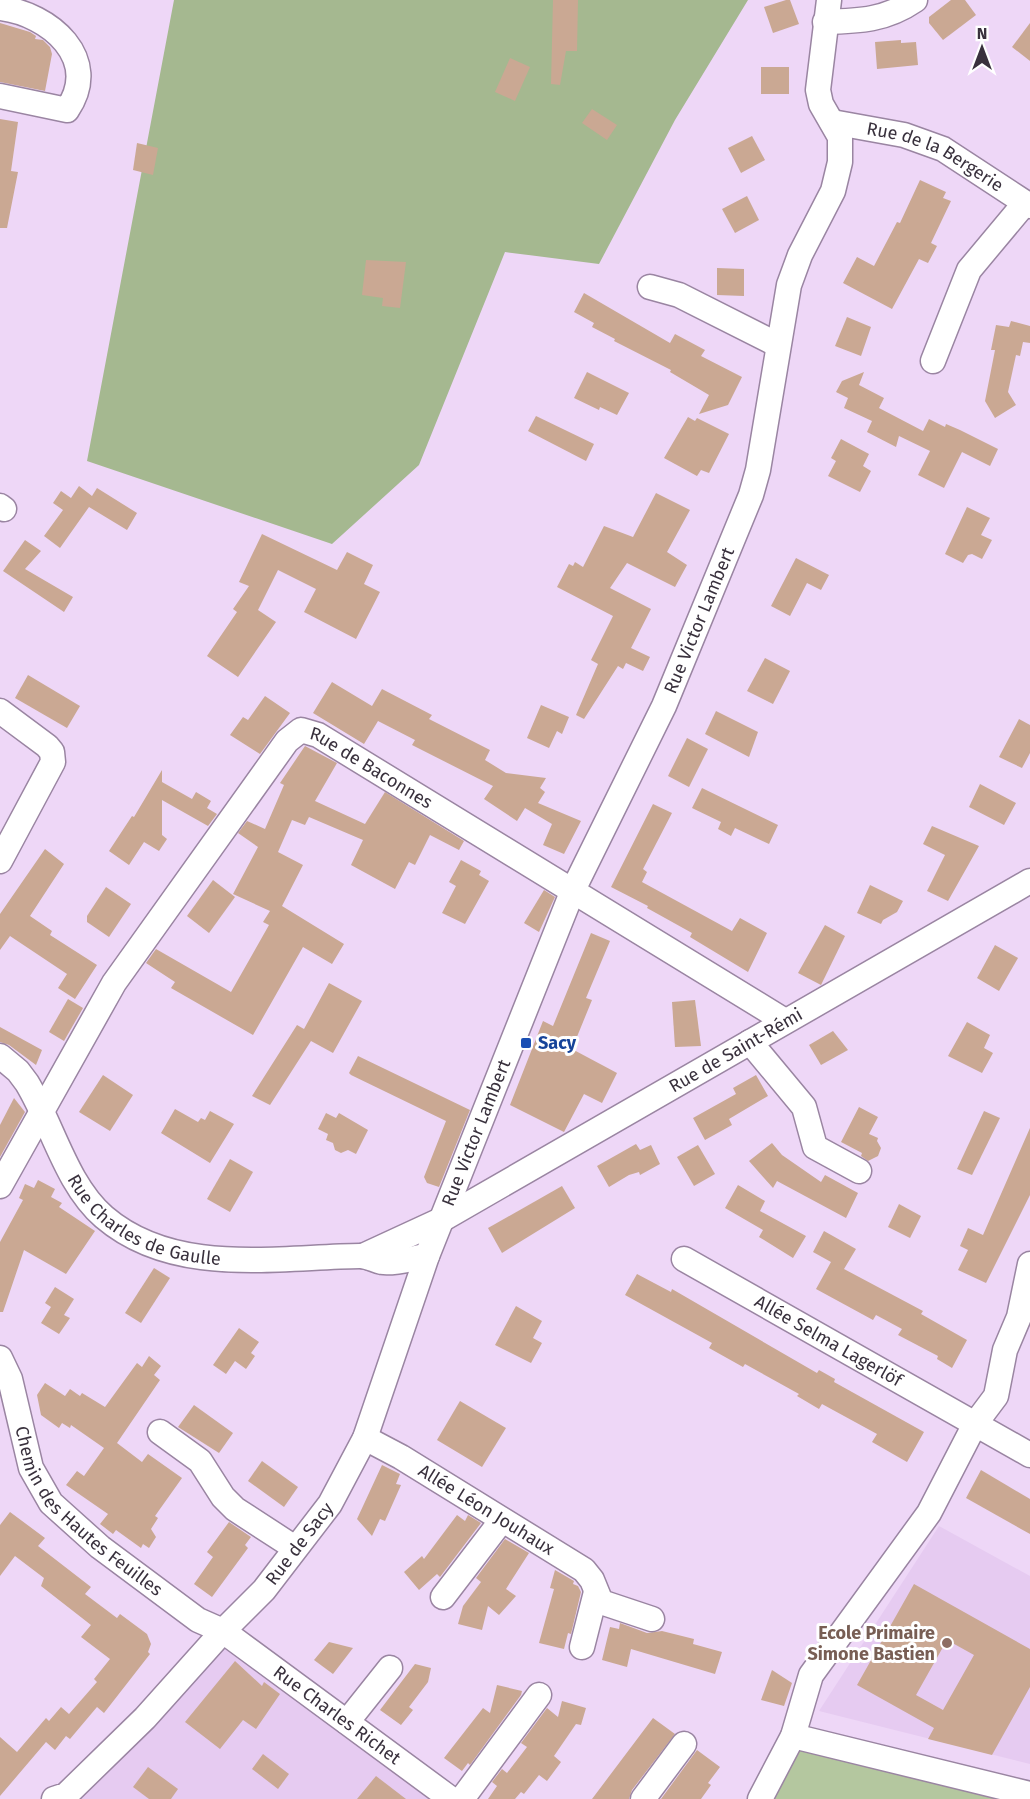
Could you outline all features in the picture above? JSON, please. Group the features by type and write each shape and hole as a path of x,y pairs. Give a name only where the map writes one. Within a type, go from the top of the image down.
{"street":[{"path":"827,11 865,21 885,17 915,0"},
{"path":"0,8 10,9 59,32 78,62 76,96 67,110 0,96"},
{"name":"Rue Victor Lambert","path":"441,1220 573,890 664,706 751,495 758,470 778,345 793,272 838,177 840,137 821,104 818,90 827,11"},
{"name":"Rue de la Bergerie","path":"832,122 923,140 943,149 1028,204"},
{"path":"933,361 969,270 1028,204"},
{"path":"650,288 679,295 778,345"},
{"path":"0,711 47,746 52,753 53,762 0,861"},
{"name":"Rue de Baconnes","path":"0,1186 114,983 295,732 309,731 318,735 785,1021"},
{"name":"Rue de Saint-Rémi","path":"441,1220 1030,881"},
{"path":"750,1042 804,1107 815,1148 859,1171"},
{"name":"Rue Charles de Gaulle","path":"0,1056 18,1071 43,1110 68,1165 87,1198 104,1216 148,1243 175,1252 213,1258 310,1260 363,1256 384,1262 427,1256"},
{"name":"Rue Charles de Gaulle","path":"363,1256 441,1220"},
{"name":"Rue de Sacy","path":"63,1797 145,1718 223,1631 264,1590 330,1504 365,1438 441,1220"},
{"name":"Allée Selma Lagerlöf","path":"684,1259 1030,1455"},
{"path":"760,1799 793,1736 811,1675 929,1512 975,1424 996,1396 1005,1350 1019,1317 1030,1264"},
{"name":"Chemin des Hautes Feuilles","path":"0,1358 10,1379 31,1468 51,1503 100,1547 198,1620 223,1631"},
{"path":"160,1432 200,1461 223,1497 235,1509 295,1548"},
{"name":"Allée Léon Jouhaux","path":"365,1438 584,1570 592,1580 601,1602 652,1619"},
{"path":"443,1597 502,1520"},
{"path":"582,1647 596,1592"},
{"name":"Rue Charles Richet","path":"223,1631 451,1799"},
{"path":"347,1722 390,1668"},
{"path":"462,1799 539,1695"},
{"path":"793,1736 1030,1794"},
{"path":"643,1799 684,1744"}],"shaded area":[{"name":"Ecole Primaire Simone Bastien","path":"939,1526 1030,1576 1030,1764 819,1711"},
{"path":"223,1631 451,1799 53,1799"}],"green space":[{"path":"174,0 748,0 675,120 599,264 505,252 419,465 332,544 87,461"},
{"path":"793,1736 1030,1799 770,1799"}],"building":[{"path":"553,0 578,0 577,51 566,51 560,85 551,84"},
{"path":"790,0 799,24 773,33 764,7"},
{"path":"951,0 965,0 976,15 943,40 929,23 929,17"},
{"path":"0,23 30,32 36,36 35,39 43,40 50,47 52,54 45,91 0,82"},
{"path":"1030,23 1030,61 1012,47"},
{"path":"901,40 901,43 916,42 918,65 877,69 875,42"},
{"path":"510,58 530,67 515,101 495,92"},
{"path":"761,67 789,67 789,94 761,94"},
{"path":"592,109 617,125 607,140 582,123"},
{"path":"0,119 18,122 11,171 18,172 7,228 0,228"},
{"path":"752,136 765,160 741,173 728,148"},
{"path":"137,143 158,148 153,175 133,170"},
{"path":"920,180 946,192 943,198 951,201 931,243 937,246 928,263 919,259 892,309 843,283 857,257 874,266 897,222 900,223"},
{"path":"747,196 759,220 735,233 722,209"},
{"path":"366,260 406,262 400,308 382,306 383,298 362,295"},
{"path":"717,268 744,269 744,296 717,295"},
{"path":"584,293 670,343 675,334 705,350 701,356 742,377 728,405 699,414 709,395 670,372 671,370 614,341 615,339 592,327 594,323 574,312"},
{"path":"847,317 871,327 861,356 835,346"},
{"path":"1011,321 1030,326 1030,343 1023,342 1020,356 1016,355 1008,392 1016,405 995,418 985,401 995,350 991,350 996,325 1009,327"},
{"path":"587,372 629,393 617,415 600,407 599,410 574,398"},
{"path":"864,372 859,385 884,398 879,408 923,431 929,419 945,427 946,424 960,430 998,449 990,466 962,452 944,488 918,475 930,451 899,436 896,447 867,432 872,421 844,408 848,398 836,392 842,381"},
{"path":"536,416 594,444 586,461 528,431"},
{"path":"688,417 695,421 697,418 729,434 709,473 701,470 697,476 664,458"},
{"path":"841,439 869,454 863,466 871,471 860,492 828,476 836,461 831,458"},
{"path":"79,486 92,496 97,488 137,513 127,530 89,507 60,548 44,536 63,510 53,503 61,491 71,498"},
{"path":"656,493 690,510 667,552 687,565 675,587 627,563 610,588 651,609 631,648 650,657 643,671 626,663 623,669 618,666 584,719 576,715 598,664 591,660 613,616 557,587 569,564 573,566 575,562 583,567 604,526 633,537"},
{"path":"967,507 990,518 981,535 992,540 982,559 972,554 968,555 963,563 945,554"},
{"path":"262,534 337,570 347,552 373,565 364,584 380,592 356,639 304,612 316,589 278,570 258,610 276,622 238,677 207,656 237,612 233,609 249,586 239,582"},
{"path":"25,540 41,551 25,569 73,597 64,612 3,571"},
{"path":"796,558 829,575 821,590 807,583 790,616 771,606"},
{"path":"765,658 790,671 773,704 747,691"},
{"path":"28,675 80,706 67,728 15,698"},
{"path":"332,682 372,706 382,689 432,715 429,719 490,750 485,760 506,773 546,778 540,788 545,792 538,803 581,821 564,854 543,845 552,824 525,808 517,821 484,799 493,786 412,745 415,740 378,721 364,744 313,713"},
{"path":"265,696 290,713 260,754 230,735 243,717 248,720"},
{"path":"541,705 569,717 562,734 557,731 549,748 527,738"},
{"path":"716,711 758,732 749,757 705,734"},
{"path":"1019,719 1030,725 1030,753 1022,768 999,757"},
{"path":"687,738 708,749 689,787 668,776"},
{"path":"305,746 337,763 315,801 365,824 385,792 464,841 459,850 430,835 415,865 409,862 395,889 351,865 363,840 309,817 305,825 292,820 278,852 303,865 282,906 344,944 332,964 303,947 253,1035 171,988 175,982 146,963 156,949 231,992 269,925 263,922 270,911 233,894 258,847 238,833 247,821 265,829 284,785 280,783"},
{"path":"162,770 162,782 192,799 196,792 211,801 207,808 217,814 208,826 162,800 162,835 167,839 159,851 144,842 129,865 109,851 132,816 134,817"},
{"path":"980,784 1016,803 1004,825 969,807"},
{"path":"702,788 778,825 769,844 735,828 731,836 718,829 721,822 692,808"},
{"path":"653,804 672,813 643,869 647,872 642,882 732,931 740,918 767,933 748,972 690,937 692,933 611,887"},
{"path":"932,826 979,846 948,901 927,891 945,855 923,844"},
{"path":"45,849 64,864 30,916 52,931 50,935 97,965 75,999 58,988 67,974 10,936 0,950 0,914"},
{"path":"461,860 481,871 479,875 489,881 465,924 442,913 456,886 449,882"},
{"path":"213,880 235,897 209,933 187,916"},
{"path":"870,885 903,901 897,912 883,920 881,924 857,913"},
{"path":"106,887 131,904 109,937 87,922 87,916"},
{"path":"544,890 555,897 539,932 524,923"},
{"path":"825,925 845,936 821,985 798,973"},
{"path":"591,933 610,941 586,998 592,1000 572,1049 617,1073 602,1103 584,1094 564,1132 510,1105 543,1021 553,1026"},
{"path":"995,945 1018,958 999,991 977,978"},
{"path":"329,983 362,1001 333,1053 311,1041 270,1105 252,1096 297,1025 304,1029"},
{"path":"68,999 83,1008 64,1041 49,1032"},
{"path":"695,1000 701,1046 675,1047 672,1002"},
{"path":"967,1022 990,1035 984,1048 993,1053 982,1073 948,1056"},
{"path":"0,1027 42,1050 36,1065 9,1045 0,1042"},
{"path":"833,1031 848,1050 821,1065 809,1045"},
{"path":"358,1056 470,1110 439,1187 427,1183 424,1177 446,1121 351,1075 349,1073"},
{"path":"103,1075 133,1095 110,1131 79,1112"},
{"path":"756,1075 768,1096 729,1119 732,1125 705,1140 693,1118 736,1094 733,1088"},
{"path":"14,1098 25,1112 0,1157 0,1125"},
{"path":"859,1107 878,1117 869,1134 878,1138 877,1141 881,1148 878,1156 868,1161 861,1156 862,1153 841,1142"},
{"path":"175,1109 198,1122 201,1118 205,1120 210,1111 234,1124 210,1163 161,1133"},
{"path":"984,1111 1000,1118 972,1175 957,1169"},
{"path":"326,1113 336,1118 339,1113 368,1130 356,1154 348,1150 341,1153 335,1150 333,1143 326,1140 328,1134 318,1129"},
{"path":"1030,1128 1030,1195 986,1283 958,1270 968,1250 960,1246 968,1228 983,1235"},
{"path":"772,1143 782,1155 821,1182 825,1175 858,1193 846,1218 777,1181 773,1188 749,1161"},
{"path":"636,1144 640,1150 651,1145 660,1164 640,1175 639,1172 629,1175 609,1187 597,1166"},
{"path":"698,1145 715,1174 694,1186 677,1157"},
{"path":"230,1159 253,1172 230,1212 207,1199"},
{"path":"38,1180 55,1189 51,1197 62,1203 59,1207 95,1231 66,1274 24,1250 3,1312 0,1312 0,1242 23,1200 19,1198 25,1184 34,1188"},
{"path":"738,1185 765,1201 760,1211 806,1236 793,1258 759,1237 763,1230 725,1208"},
{"path":"562,1186 575,1208 502,1253 488,1228"},
{"path":"899,1204 921,1216 910,1238 888,1227"},
{"path":"824,1231 856,1249 844,1269 923,1311 921,1314 967,1340 952,1368 937,1359 938,1356 898,1335 902,1329 876,1315 873,1320 816,1289 831,1262 813,1252"},
{"path":"154,1268 170,1278 141,1323 125,1313"},
{"path":"637,1274 671,1292 672,1289 817,1373 819,1370 835,1379 834,1382 924,1432 907,1462 872,1442 877,1434 822,1404 819,1409 797,1396 799,1394 745,1364 743,1367 709,1348 712,1343 625,1295"},
{"path":"55,1287 74,1299 64,1315 70,1318 59,1334 41,1323 51,1307 45,1303"},
{"path":"516,1306 542,1321 533,1338 542,1343 531,1363 495,1345"},
{"path":"239,1328 259,1342 251,1353 255,1356 246,1369 235,1361 226,1374 213,1365"},
{"path":"149,1356 161,1366 154,1375 160,1380 117,1443 142,1462 148,1454 182,1478 155,1516 158,1518 151,1529 156,1537 149,1548 143,1544 141,1548 116,1530 113,1534 100,1524 108,1514 66,1485 77,1471 84,1476 104,1448 71,1425 70,1428 62,1423 59,1428 41,1415 37,1395 45,1383 65,1396 70,1389 80,1396 82,1393 105,1407 137,1363 142,1367"},
{"path":"460,1401 506,1428 482,1467 437,1440"},
{"path":"194,1405 233,1433 219,1453 178,1427"},
{"path":"262,1461 298,1487 284,1507 248,1481"},
{"path":"382,1465 400,1474 396,1484 401,1485 385,1521 380,1519 372,1536 357,1519"},
{"path":"981,1470 1030,1499 1030,1534 966,1498"},
{"path":"10,1512 45,1538 38,1546 91,1587 85,1594 117,1618 120,1614 147,1634 151,1644 148,1652 150,1654 104,1713 97,1707 70,1739 66,1736 55,1750 46,1742 0,1796 0,1737 17,1752 46,1718 49,1721 61,1707 69,1714 97,1682 94,1679 110,1659 81,1637 91,1625 41,1586 44,1578 15,1556 0,1576 0,1525"},
{"path":"457,1515 465,1521 468,1515 481,1523 440,1577 437,1574 419,1590 404,1572 422,1556 424,1559"},
{"path":"229,1522 251,1537 245,1545 248,1548 212,1597 194,1584 213,1557 207,1552"},
{"path":"505,1539 529,1553 506,1589 516,1596 499,1615 488,1606 482,1630 458,1624 463,1606 481,1582 476,1578"},
{"path":"555,1570 574,1581 573,1584 578,1586 581,1592 571,1634 568,1633 564,1649 539,1643 554,1589 550,1588"},
{"path":"914,1584 1030,1649 1030,1687 992,1755 928,1739 934,1728 857,1685","holes":["947,1640 974,1655 943,1710 916,1695"]},
{"path":"620,1623 647,1633 662,1631 694,1639 693,1644 722,1652 715,1674 631,1649 627,1667 602,1660 610,1627 619,1629"},
{"path":"329,1642 353,1648 333,1674 314,1660"},
{"path":"235,1661 262,1686 264,1682 280,1694 256,1729 243,1720 220,1749 185,1722"},
{"path":"415,1664 431,1668 428,1682 409,1707 413,1710 401,1725 380,1710"},
{"path":"772,1670 792,1683 784,1706 761,1700"},
{"path":"497,1685 522,1691 521,1695 470,1765 468,1763 462,1771 444,1758 483,1708 490,1713"},
{"path":"562,1701 586,1708 581,1725 576,1724 554,1756 561,1762 547,1781 539,1775 524,1794 521,1792 515,1799 488,1799 497,1786 492,1782 502,1769 507,1773 527,1747 521,1743 547,1708 558,1717"},
{"path":"653,1718 675,1734 632,1790 629,1799 592,1799"},
{"path":"697,1750 720,1767 708,1783 711,1785 701,1799 661,1799"},
{"path":"263,1754 289,1774 278,1789 252,1769"},
{"path":"148,1767 178,1789 171,1799 149,1799 133,1787"},
{"path":"376,1776 406,1799 357,1799"}],"place":[{"name":"Sacy","path":"526,1043"},
{"name":"Ecole Primaire Simone Bastien","path":"947,1643"}]}
